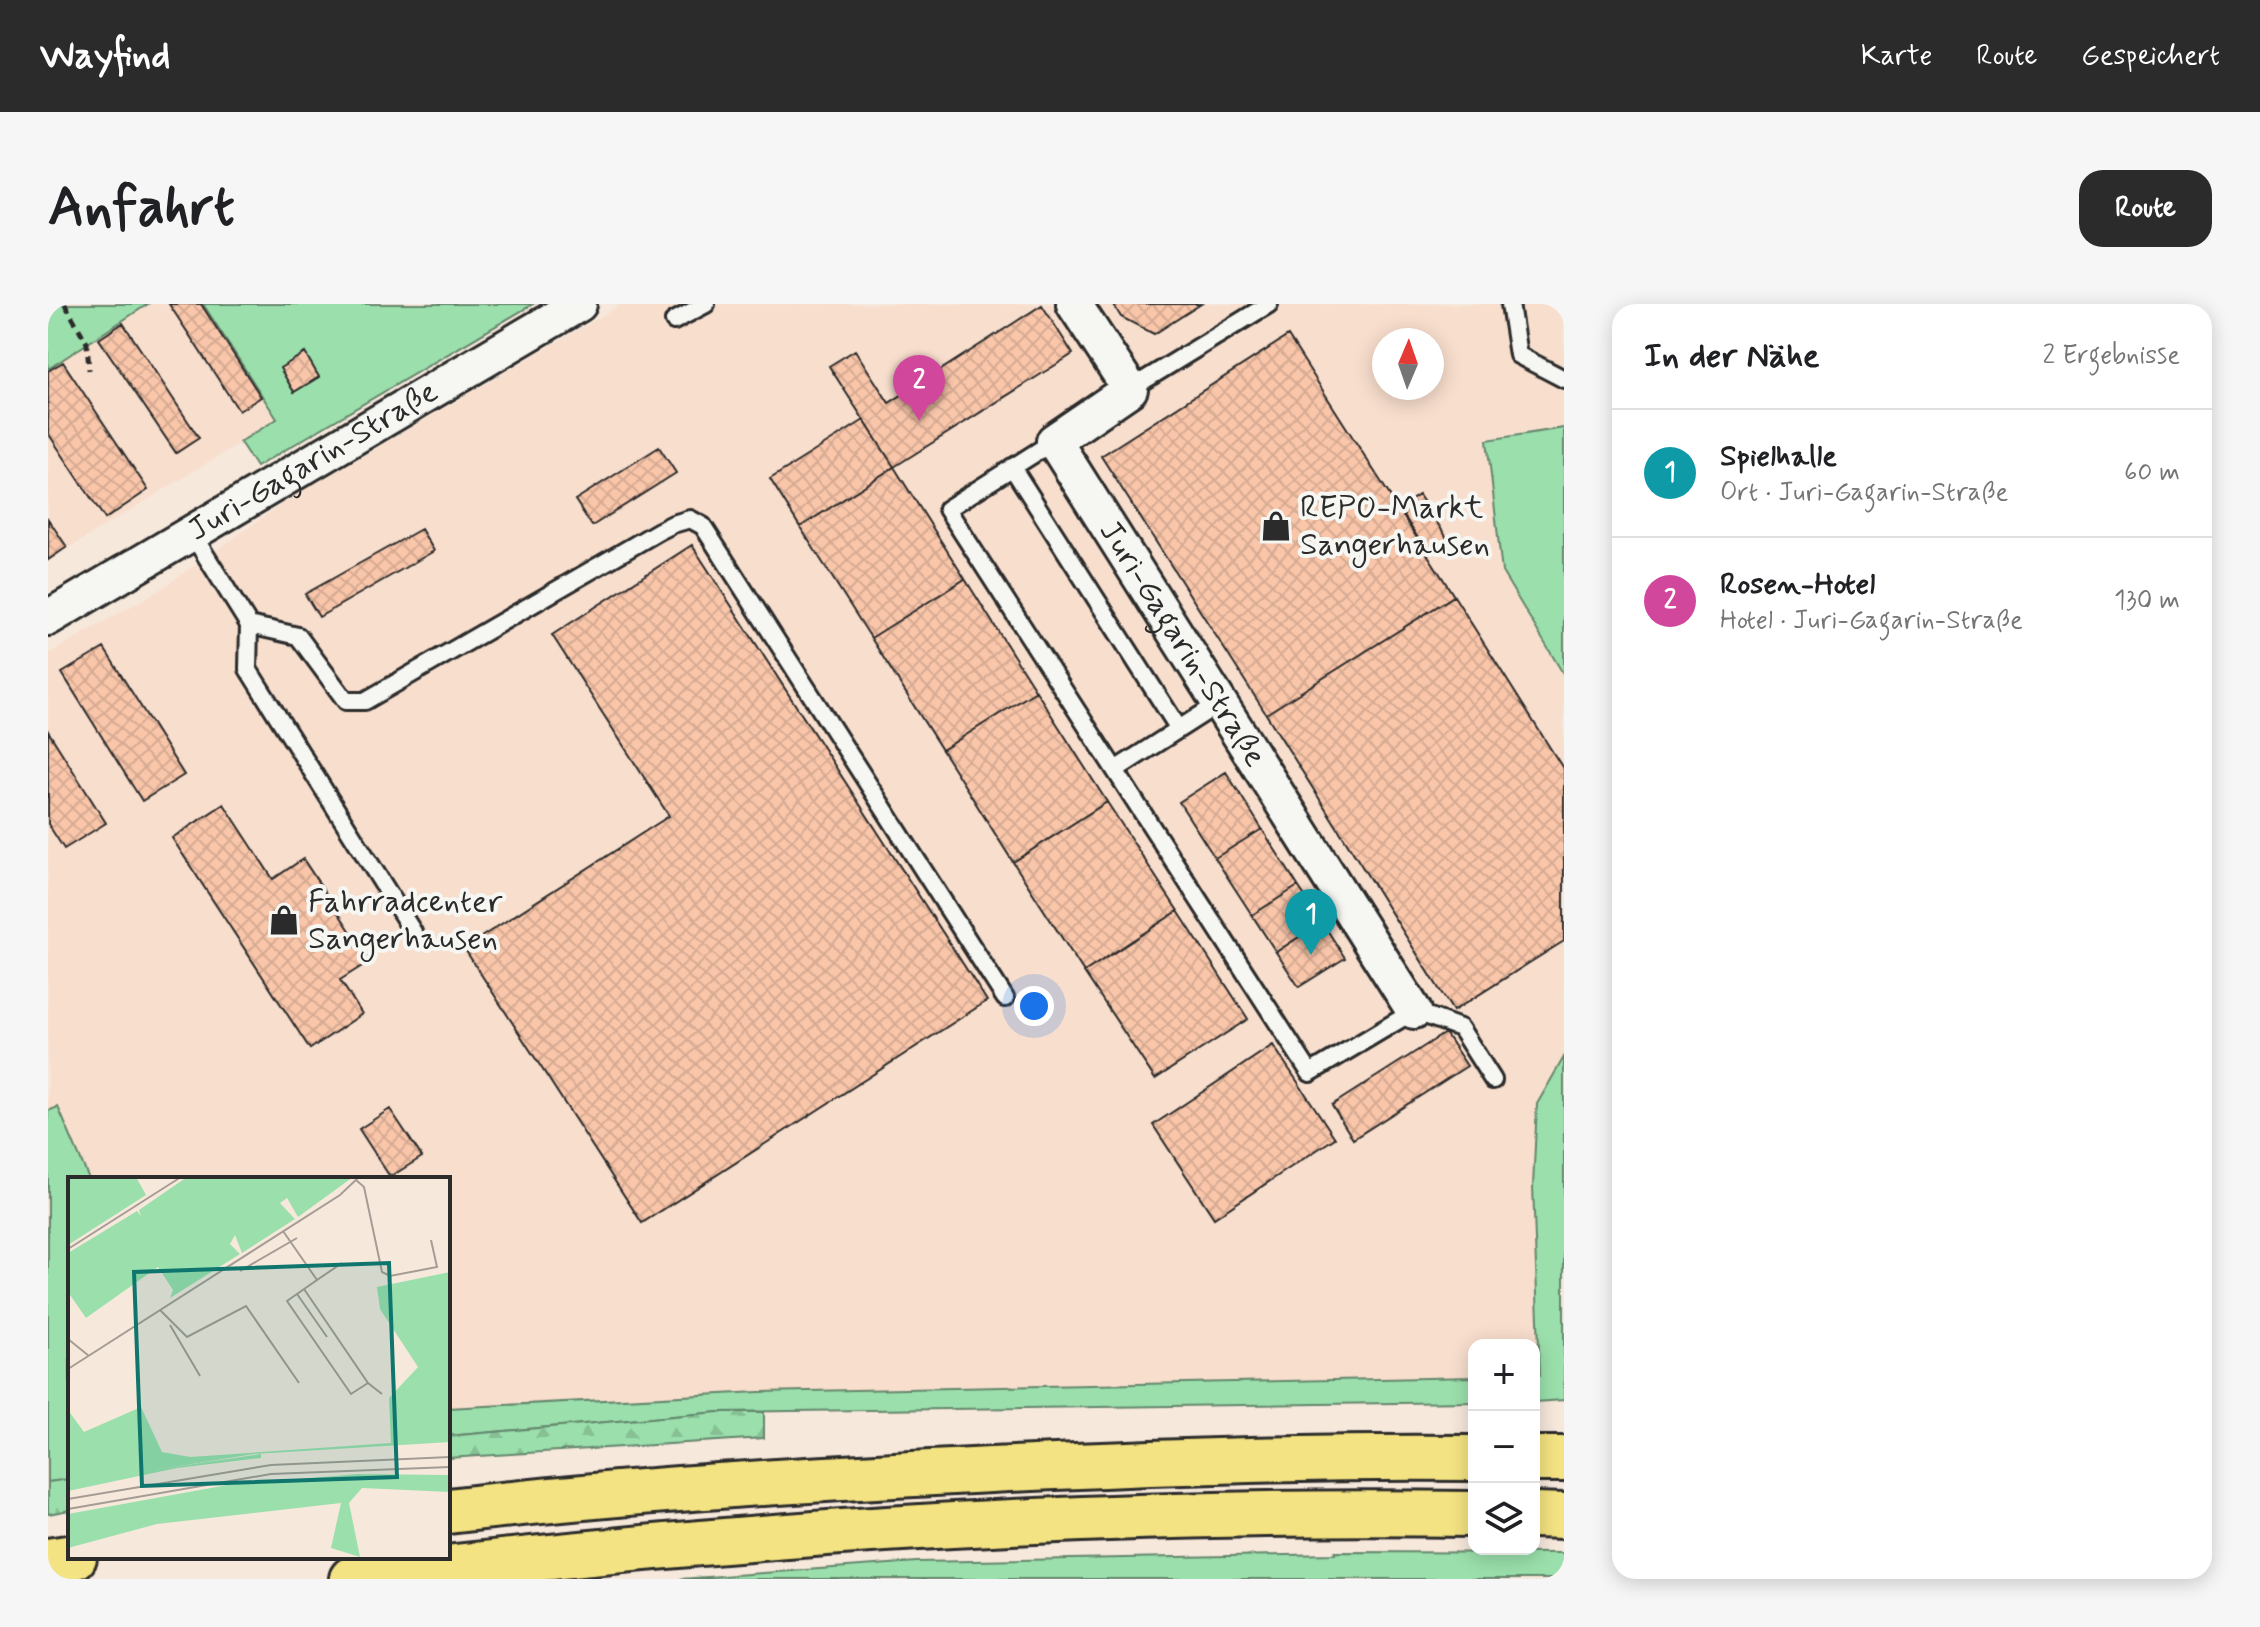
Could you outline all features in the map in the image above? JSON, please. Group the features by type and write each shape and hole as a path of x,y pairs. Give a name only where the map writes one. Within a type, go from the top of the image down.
{"highway":[{"path":"450,1511 836,1478 1124,1464 1468,1458"},
{"path":"1540,1459 1564,1459"},
{"path":"352,1579 522,1559 818,1533 1148,1516 1468,1514"},
{"path":"1540,1515 1564,1516"},
{"path":"48,1561 68,1558"}],"street":[{"name":"Juri-Gagarin-Straße","path":"48,618 579,304"},
{"path":"1054,441 1130,389 1074,304"},
{"name":"Juri-Gagarin-Straße","path":"1054,441 1414,1011"}],"lane":[{"path":"674,321 706,304"},
{"path":"1130,389 1269,304"},
{"path":"1510,304 1518,355 1564,379"},
{"path":"1054,441 947,509 1310,1073 1414,1011 1460,1028 1493,1080"},
{"path":"1012,467 1179,729"},
{"path":"249,625 298,636 346,701 365,701 659,531 690,519 703,526 1005,998"},
{"path":"191,532 249,625 248,669 413,932"},
{"path":"1115,770 1218,704"}],"path":[{"path":"65,304 87,343 89,370"}],"shaded area":[{"path":"148,304 203,304 277,420 48,561 48,369"},
{"path":"622,304 1564,304 1564,428 1487,441 1502,572 1564,675 1564,1057 1537,1104 1533,1186 1539,1339 1468,1339 1468,1377 759,1392 450,1408 450,1177 88,1177 58,1107 48,1111 48,654 161,589 288,500"}],"green space":[{"path":"48,304 148,304 48,369"},
{"path":"203,304 533,304 256,467 240,442 277,419"},
{"path":"1564,428 1564,675 1502,572 1487,440"},
{"path":"1564,1057 1564,1400 1540,1402 1533,1186 1537,1104"},
{"path":"58,1107 88,1177 68,1177 68,1479 48,1482 48,1111"},
{"path":"1468,1377 1468,1402 719,1412 450,1436 450,1408 759,1392"},
{"path":"719,1412 764,1412 764,1438 450,1458 450,1436"},
{"path":"68,1479 68,1510 48,1514 48,1482"},
{"path":"1564,1553 1564,1579 680,1579 917,1562"}],"building":[{"path":"169,304 201,304 261,397 239,411"},
{"path":"1113,304 1201,304 1154,334 1121,317"},
{"path":"1042,305 1073,354 894,467 829,366 855,350 889,403"},
{"path":"123,323 199,438 176,453 99,339"},
{"path":"1288,336 1454,596 1266,714 1101,456"},
{"path":"305,353 319,377 294,392 280,368"},
{"path":"63,362 148,490 105,519 48,433 48,371"},
{"path":"864,420 894,467 800,527 770,479"},
{"path":"659,447 676,473 592,526 575,500"},
{"path":"894,467 965,579 871,638 800,527"},
{"path":"1419,495 1449,541 1428,554 1399,508"},
{"path":"48,519 67,547 48,560"},
{"path":"421,529 434,551 319,617 305,594"},
{"path":"692,545 987,1001 642,1223 464,948 669,816 552,635"},
{"path":"965,579 1036,691 942,750 871,638"},
{"path":"1454,596 1564,770 1564,941 1453,1011 1266,714"},
{"path":"104,648 184,775 142,801 62,673"},
{"path":"1036,691 1107,802 1013,862 942,750"},
{"path":"48,731 106,823 64,849 48,824"},
{"path":"1226,772 1262,829 1215,858 1179,802"},
{"path":"1107,802 1178,911 1084,972 1013,862"},
{"name":"Fahrradcenter Sangerhausen","path":"224,804 273,879 303,859 370,961 340,980 362,1014 310,1049 172,838"},
{"path":"1262,829 1298,886 1252,915 1215,858"},
{"path":"1298,886 1322,922 1276,952 1252,915"},
{"path":"1178,911 1248,1019 1155,1079 1084,972"},
{"path":"1322,922 1345,958 1299,987 1276,952"},
{"path":"1445,1033 1467,1066 1353,1139 1332,1105"},
{"path":"1273,1045 1335,1138 1214,1218 1153,1125"},
{"path":"390,1109 422,1157 390,1177 359,1129"}],"place":[{"name":"Rosen-Hotel","path":"919,421"},
{"name":"REPO-Markt Sangerhausen","path":"1276,526"},
{"name":"Fahrradcenter Sangerhausen","path":"284,920"},
{"name":"Spielhalle","path":"1311,955"}]}
